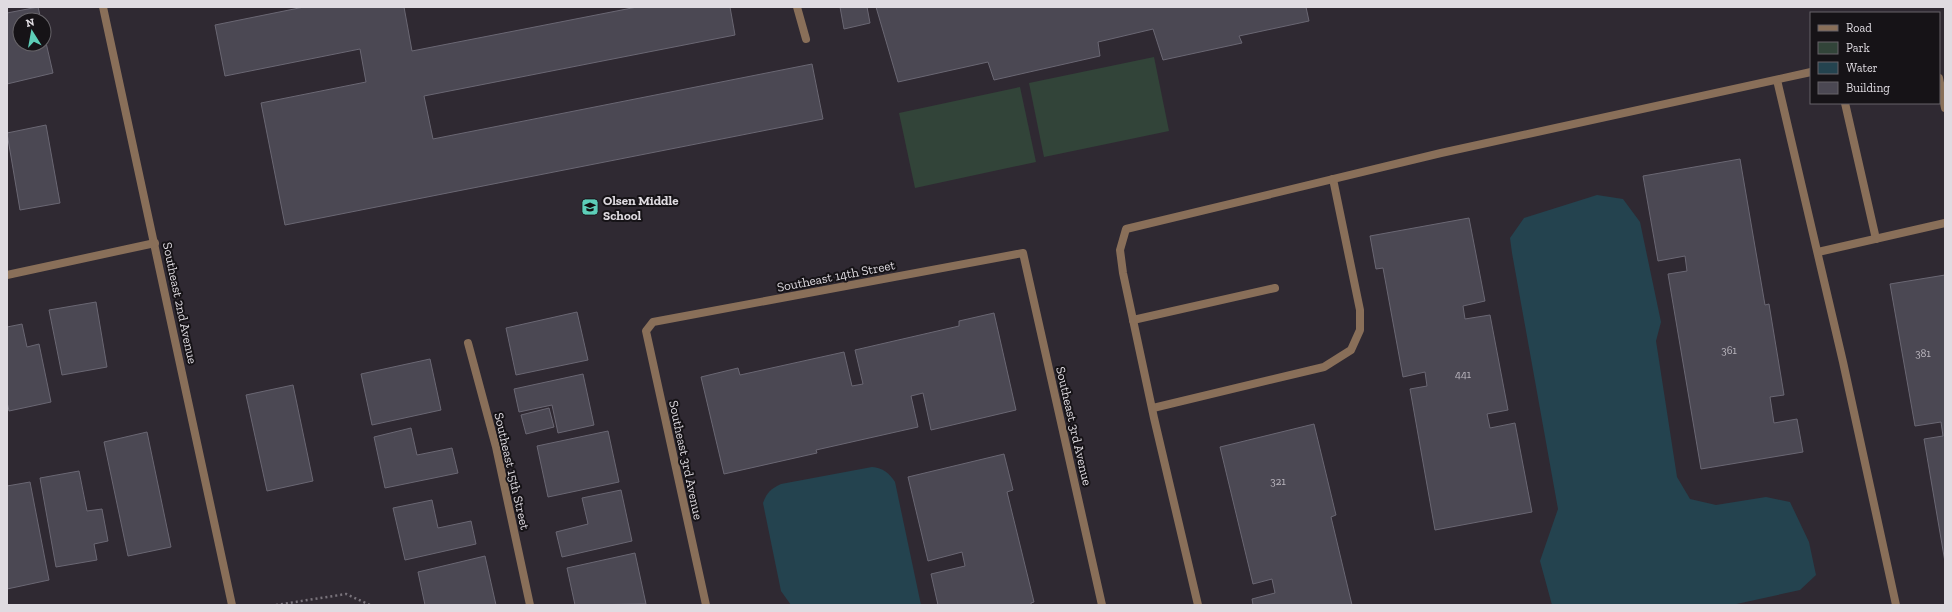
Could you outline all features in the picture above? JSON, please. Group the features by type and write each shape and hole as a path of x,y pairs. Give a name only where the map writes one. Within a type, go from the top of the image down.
{"street":[{"name":"Southeast 2nd Avenue","path":"103,7 232,605"},
{"path":"797,7 806,39"},
{"path":"1198,605 1152,408 1123,273 1120,250 1126,230 1440,153 1810,72"},
{"path":"1777,80 1818,252 1896,605"},
{"path":"1940,83 1945,108"},
{"path":"1845,104 1876,239"},
{"path":"1152,408 1324,367 1351,350 1360,330 1360,310 1333,179"},
{"path":"1818,252 1945,224"},
{"path":"7,275 155,243"},
{"name":"Southeast 14th Street","path":"653,322 1023,253"},
{"name":"Southeast 3rd Avenue","path":"1023,253 1102,605"},
{"path":"1133,320 1275,288"},
{"name":"Southeast 3rd Avenue","path":"653,322 646,331 706,605"},
{"name":"Southeast 15th Street","path":"468,343 496,447 530,605"}],"path":[{"path":"276,605 346,594 370,605"}],"green space":[{"path":"1154,57 1169,131 1044,157 1029,83"},
{"path":"1020,87 1036,162 915,188 899,113"}],"water":[{"path":"1597,195 1623,199 1640,222 1661,322 1656,341 1677,477 1690,499 1716,505 1766,497 1790,502 1809,542 1816,575 1800,590 1732,605 1552,605 1540,561 1558,509 1510,238 1524,218"},
{"path":"872,467 879,468 890,476 895,482 921,605 791,605 781,591 763,503 766,496 772,489 781,484"}],"building":[{"path":"38,7 39,12 12,12"},
{"path":"304,7 404,7 412,51 637,7 730,7 735,35 424,96 433,139 812,64 823,119 285,225 261,103 366,82 360,49 225,76 215,25"},
{"path":"840,7 867,7 870,23 844,29"},
{"path":"876,7 1306,7 1309,21 1239,36 1242,43 1163,60 1153,29 1098,42 1100,56 994,80 988,62 898,82"},
{"path":"12,12 12,52 48,52 53,73 7,84 7,13"},
{"path":"46,125 60,203 20,210 7,133"},
{"path":"1740,159 1765,305 1769,304 1784,395 1770,397 1774,423 1797,419 1803,452 1701,469 1668,274 1687,271 1685,256 1658,261 1643,176"},
{"path":"1469,218 1485,301 1463,306 1465,319 1490,315 1508,410 1487,414 1490,428 1515,423 1532,512 1435,530 1410,389 1427,386 1425,372 1403,377 1383,268 1376,269 1370,236"},
{"path":"1945,275 1945,562 1924,439 1943,436 1941,422 1915,426 1890,284"},
{"path":"96,302 107,367 62,375 49,310"},
{"path":"577,312 588,360 516,375 506,328"},
{"path":"994,313 1016,410 931,430 923,393 911,396 918,427 816,450 817,453 724,474 701,377 738,368 740,375 844,352 852,386 863,384 855,350 959,326 959,321"},
{"path":"22,324 27,347 39,344 51,402 9,411 7,402 7,327"},
{"path":"430,359 441,410 372,425 361,374"},
{"path":"583,374 594,425 558,433 552,405 519,412 514,389"},
{"path":"293,385 313,481 267,491 246,395"},
{"path":"549,408 554,427 526,434 521,415"},
{"path":"1314,424 1336,515 1331,517 1352,605 1253,605 1252,599 1275,593 1272,579 1253,584 1220,447"},
{"path":"411,428 417,455 452,448 458,473 385,488 374,437"},
{"path":"608,431 619,482 548,497 537,446"},
{"path":"147,432 171,547 128,556 104,442"},
{"path":"1004,454 1013,490 1007,492 1034,602 1031,603 1031,605 938,605 931,574 965,566 962,552 928,561 908,477"},
{"path":"79,471 87,511 102,509 108,541 94,544 97,560 56,567 40,478"},
{"path":"30,482 49,580 7,589 7,486"},
{"path":"621,490 632,541 562,557 556,532 588,524 582,498"},
{"path":"432,500 438,528 471,521 476,544 405,560 393,508"},
{"path":"635,553 646,604 575,605 567,568"},
{"path":"485,556 496,605 425,605 418,572"}],"place":[{"name":"Olsen Middle School","path":"590,207"}]}
